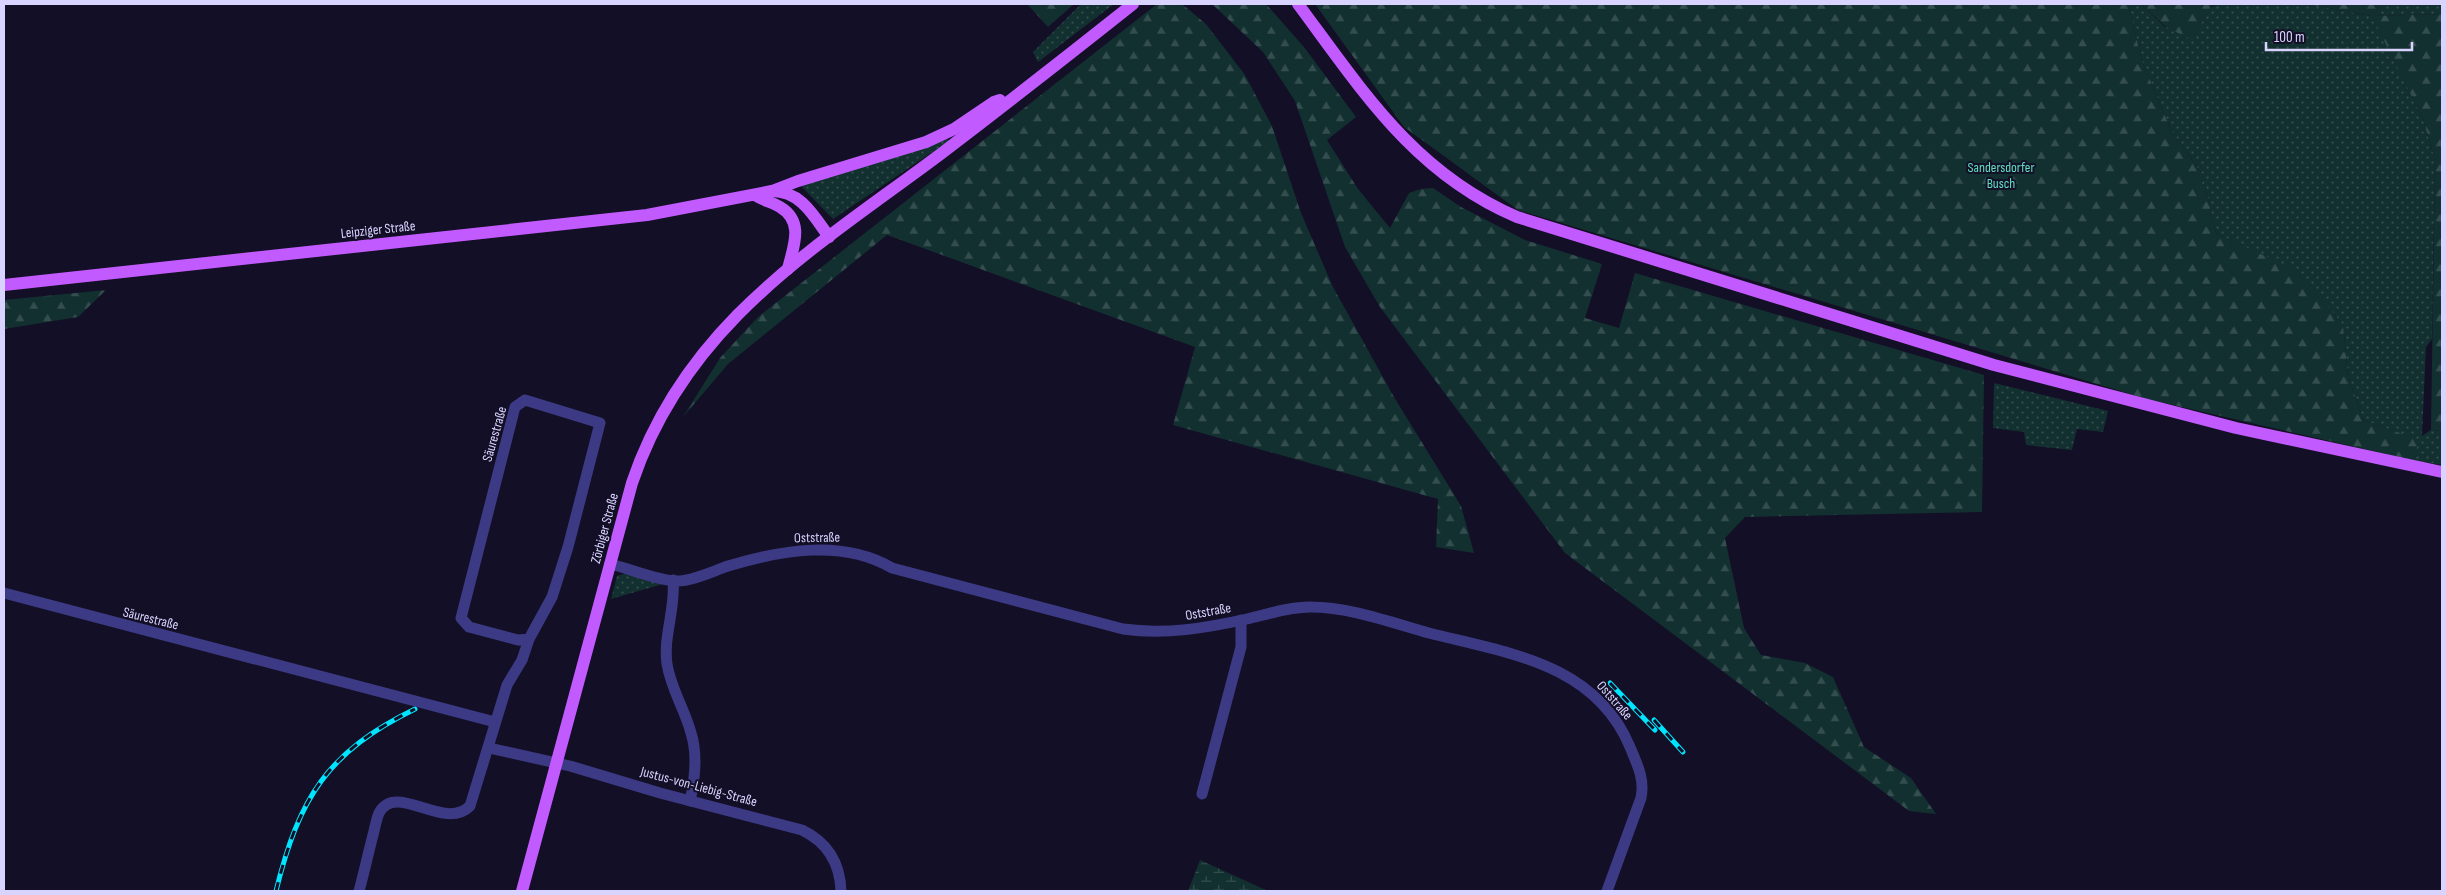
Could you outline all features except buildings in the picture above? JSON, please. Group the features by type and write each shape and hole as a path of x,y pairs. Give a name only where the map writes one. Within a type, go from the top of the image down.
{"main road":[{"name":"Zörbiger Straße","path":"522,891 637,467 650,436 672,394 700,355 733,318 788,269 1133,4"},
{"path":"1298,4 1375,105 1408,144 1458,185 1517,217 1994,365 2245,430 2442,472"},
{"name":"Leipziger Straße","path":"4,285 647,215 755,195 926,142 960,125 994,102 1015,96"},
{"path":"772,191 786,193 799,198 829,237"},
{"path":"755,195 784,209 795,223 796,236 788,269"}],"street":[{"name":"Säurestraße","path":"359,891 378,816 389,803 399,802 448,815 462,813 473,802 507,685 522,660 530,639 552,597 568,547 600,423 525,400 515,407 461,618 469,627 518,640 530,639"},
{"name":"Oststraße","path":"610,564 673,580 683,580 763,556 800,551 838,550 872,558 892,568 1123,629 1166,632 1241,620 1294,608 1338,609 1537,661 1577,682 1599,701 1619,724 1638,765 1644,786 1607,891"},
{"path":"673,580 674,599 666,658 677,698 694,743 695,777 690,801"},
{"name":"Säurestraße","path":"4,594 495,722"},
{"path":"1202,794 1241,647 1241,620"},
{"path":"489,748 556,763"},
{"name":"Justus-von-Liebig-Straße","path":"556,763 690,801 795,827 814,836 828,850 839,872 841,891"}],"green space":[{"path":"1027,4 1074,4 1048,27"},
{"path":"1081,4 1114,4 1038,62 1033,52"},
{"path":"1157,4 1182,4 1206,24 1245,75 1272,126 1301,213 1333,287 1394,397 1461,506 1474,553 1436,547 1438,499 1173,425 1195,347 887,235 728,364 683,417 720,358 758,317"},
{"path":"1212,4 1266,4 1304,47 1356,117 1327,140 1358,189 1390,228 1409,193 1433,188 1461,207 1525,240 1602,264 1585,318 1619,328 1635,273 1984,375 1982,512 1745,517 1725,538 1744,628 1761,655 1805,663 1833,677 1864,747 1911,778 1936,814 1909,811 1565,553 1380,307 1345,247 1295,101 1263,52"},
{"name":"Sandersdorfer Busch","path":"1315,4 2128,4 2142,61 2171,130 2202,174 2216,233 2299,272 2343,325 2348,375 2363,420 2420,440 2412,460 2147,399 1518,210 1404,127"},
{"path":"2128,4 2141,4 2165,27 2218,4 2307,4 2372,16 2382,4 2442,4 2442,14 2373,16 2423,119 2435,160 2432,339 2426,347 2422,436 2431,430 2442,431 2442,465 2412,460 2419,440 2363,420 2348,375 2343,325 2299,273 2216,233 2202,174 2171,130 2142,61"},
{"path":"2141,4 2217,4 2211,6 2192,40 2166,27"},
{"path":"2307,4 2382,4 2373,16 2442,14 2442,431 2431,430 2435,160 2423,119 2372,16"},
{"path":"945,136 949,141 833,219 799,184"},
{"path":"106,290 78,317 4,329 4,300"},
{"path":"1994,383 2108,411 2103,432 2077,429 2072,450 2026,445 2024,432 1993,428"},
{"path":"627,573 663,584 611,599 617,576"},
{"path":"1200,860 1268,891 1188,891"}],"railway":[{"path":"1610,683 1655,730"},
{"path":"276,891 295,829 321,781 338,761 359,742 415,709"},
{"path":"1654,720 1683,752"}]}
